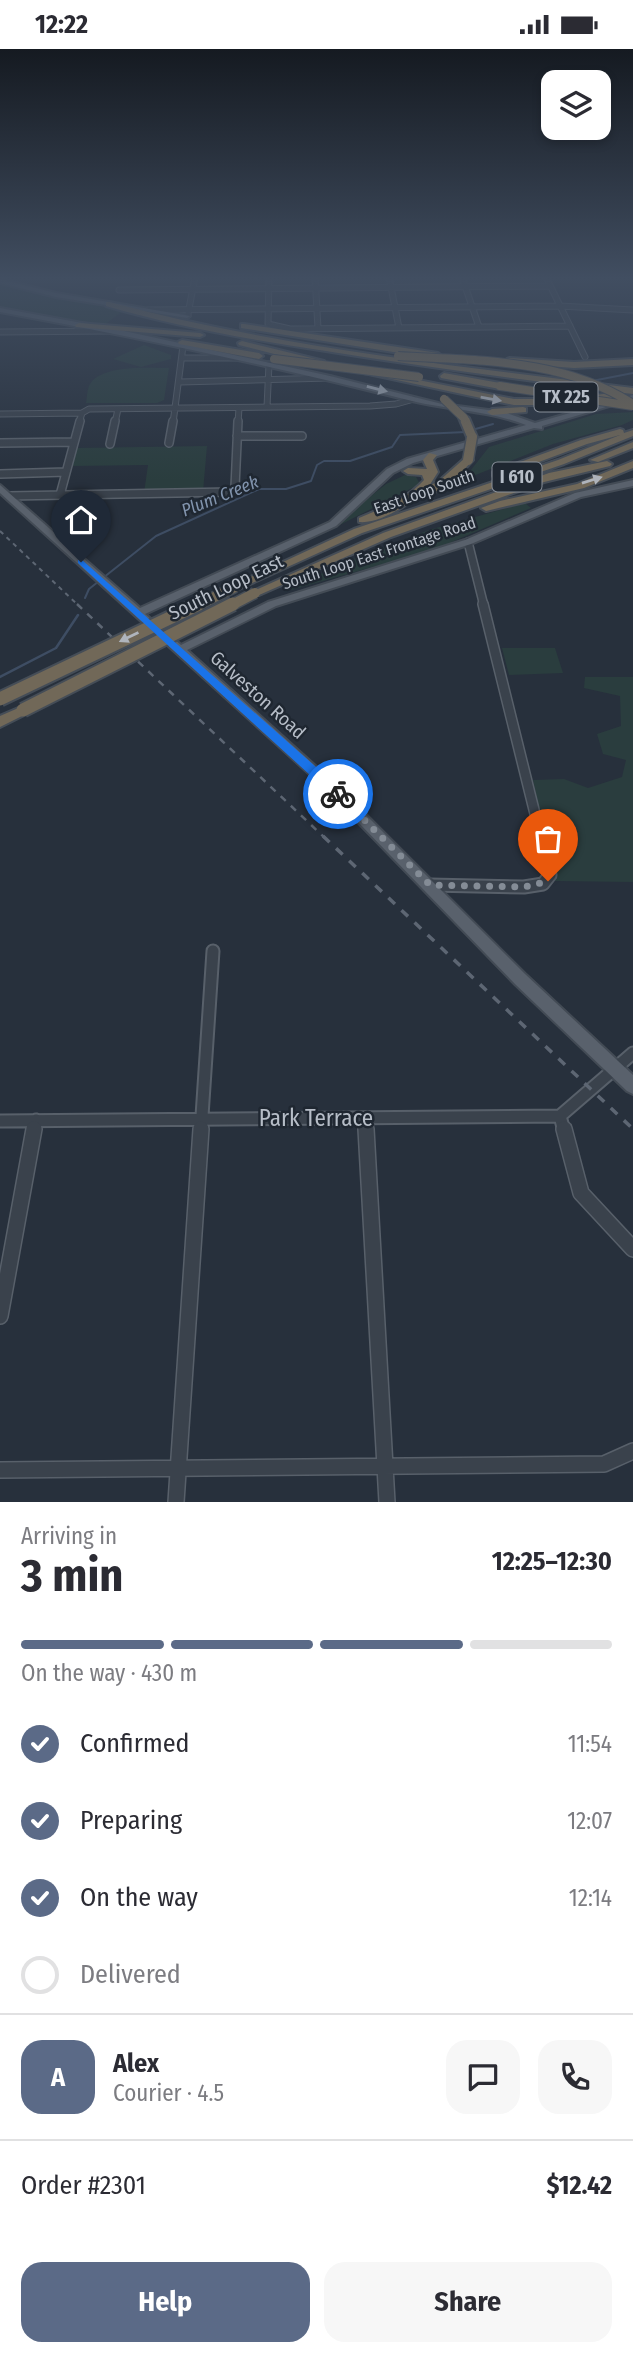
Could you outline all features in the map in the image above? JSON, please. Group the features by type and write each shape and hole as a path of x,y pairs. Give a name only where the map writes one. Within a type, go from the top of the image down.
{"highway":[{"path":"184,345 271,362 469,381"},
{"path":"258,345 388,377 514,402 566,402 605,392 633,398"},
{"name":"TX 225","path":"270,345 500,386 633,398"},
{"name":"TX 225","path":"289,345 510,372 605,392"},
{"path":"373,345 510,372"},
{"path":"380,346 495,360 574,365 633,362"},
{"path":"322,349 558,371 590,379 633,398"},
{"path":"388,377 430,391 444,399 459,412 472,437 468,460 443,483 395,512"},
{"path":"492,412 539,409 605,392"},
{"path":"395,512 583,442 633,431"},
{"name":"East Loop South","path":"305,554 395,512 561,462 633,431"},
{"name":"East Loop South","path":"320,563 387,535 633,445"},
{"path":"537,481 633,457"},
{"path":"395,512 429,480 433,472 431,459"},
{"path":"387,535 550,493 612,474 633,464"},
{"path":"408,471 426,472 429,480"},
{"name":"South Loop East","path":"0,699 305,554"},
{"name":"South Loop East","path":"0,722 320,563"}],"main road":[{"path":"178,345 271,362 414,399 516,417 537,425"},
{"name":"South Loop East Frontage Road","path":"365,495 431,459 511,432 633,398"},
{"path":"511,432 525,424 516,417"},
{"name":"South Loop East Frontage Road","path":"138,613 333,524 390,471 537,425"},
{"name":"South Loop East Frontage Road","path":"179,650 272,604 468,543 578,495 633,484"},
{"name":"Galveston Road","path":"0,488 329,785 520,979 633,1086"}],"street":[{"path":"578,345 584,357"},
{"path":"169,443 180,382 183,346"},
{"path":"183,358 238,358"},
{"path":"267,407 271,362"},
{"path":"180,382 330,377"},
{"path":"0,414 82,413 89,409 370,406 396,404 414,399"},
{"path":"9,496 227,493 235,487 239,408"},
{"path":"110,444 118,409"},
{"path":"61,495 82,413"},
{"path":"237,436 302,436"},
{"path":"0,443 74,442"},
{"path":"0,474 66,472"},
{"path":"430,885 524,887 548,881 549,867 468,543"},
{"path":"176,1502 213,951"},
{"path":"633,1052 560,1116 581,1193 633,1248"},
{"name":"Park Terrace","path":"0,1121 560,1116"},
{"path":"365,1119 387,1502"},
{"path":"0,1316 36,1120"},
{"path":"0,1470 604,1464 633,1451"}],"shaded area":[{"path":"144,345 171,355 171,359 141,367 113,359"},
{"path":"169,368 164,400 157,403 86,403 89,386 103,374 125,369"},
{"path":"633,412 633,420 622,425 553,444 463,480 489,447 596,414"},
{"path":"207,446 203,492 144,493 148,465 71,466 76,448"},
{"path":"405,475 416,477 420,484 326,532 386,484"},
{"path":"525,503 531,508 433,550 284,592 345,562 429,530"},
{"path":"502,648 555,648 563,673 509,675"},
{"path":"585,677 633,677 633,882 555,881 533,780 564,779 588,788 622,777 626,760 603,754 597,734 621,726 620,696 584,688"}],"waterway":[{"name":"Plum Creek","path":"592,381 633,373"},
{"name":"Plum Creek","path":"562,391 576,386"},
{"name":"Plum Creek","path":"472,430 493,424"},
{"name":"Plum Creek","path":"85,598 89,589 156,536 259,489 286,489 311,481 317,465 324,461 350,461 392,447 400,435 466,432"},
{"name":"Plum Creek","path":"0,677 56,648 78,615"}],"railway":[{"path":"0,531 79,606"},
{"path":"77,604 325,838"},
{"path":"323,836 633,1129"}],"way so far":[{"path":"338,794 430,885 524,887 548,881"}],"route":[{"path":"81,562 338,794"}]}
